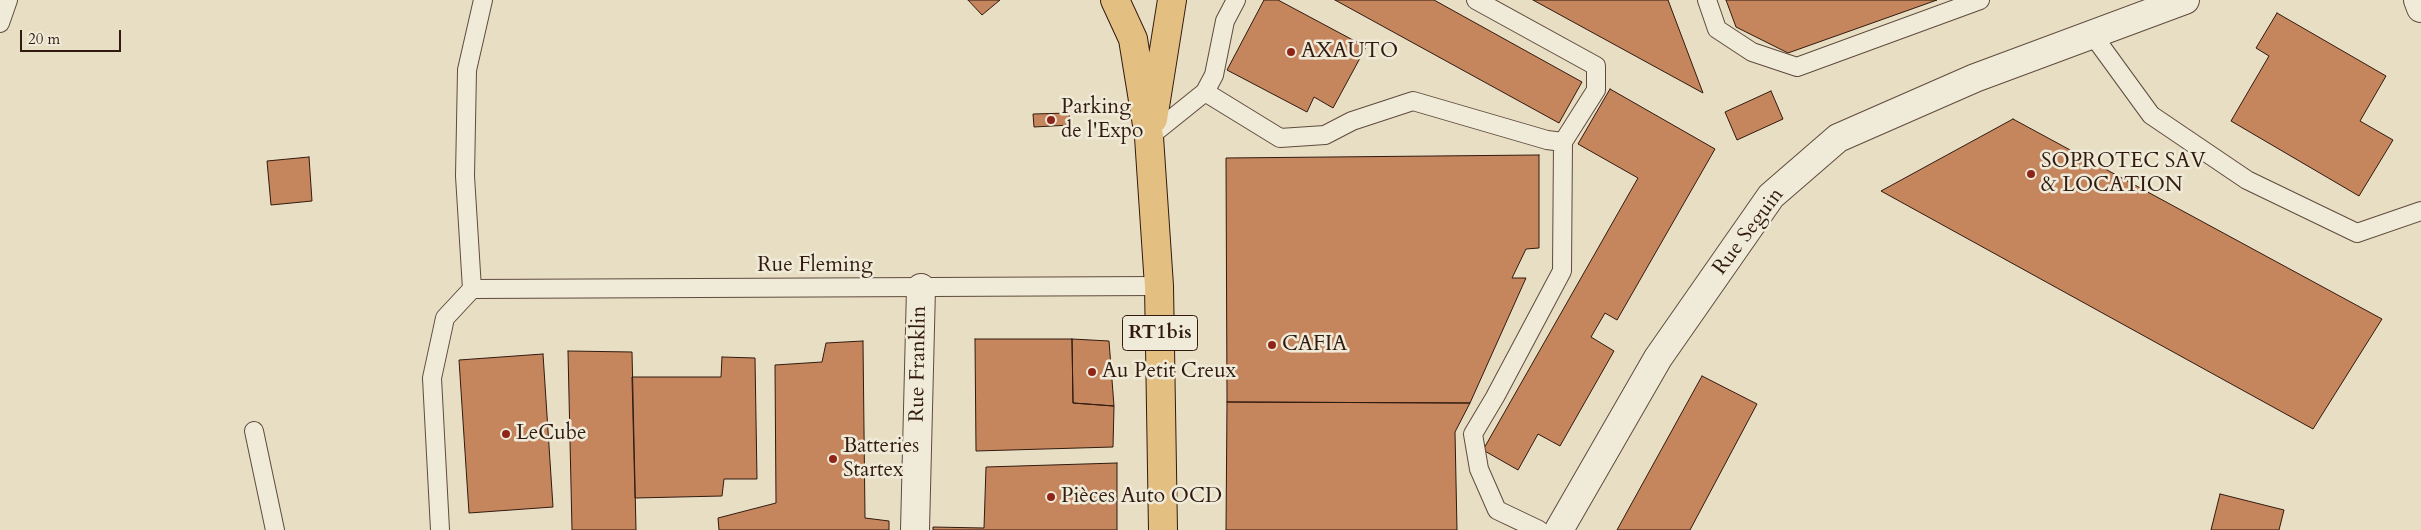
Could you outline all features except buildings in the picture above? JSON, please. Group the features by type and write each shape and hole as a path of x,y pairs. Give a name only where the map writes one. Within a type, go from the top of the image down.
{"main road":[{"name":"RT1bis","path":"1115,0 1133,39 1149,137 1159,286 1163,530"},
{"name":"RT1bis","path":"1149,137 1172,0"}],"street":[{"name":"Rue Seguin","path":"1559,530 1658,358 1771,196 1838,138 1975,78 2185,0"},
{"path":"2418,0 2421,8"},
{"name":"Rue Franklin","path":"915,530 921,288"}],"lane":[{"path":"0,22 8,0"},
{"path":"440,530 432,378 445,318 472,289 465,176 467,70 484,0"},
{"path":"1149,137 1206,92 1214,75 1226,21 1236,0"},
{"path":"1476,0 1596,66 1596,90 1563,142 1562,271 1500,389 1473,434 1479,469 1497,510 1539,530"},
{"path":"1707,0 1717,29 1752,52 1797,67 1980,0"},
{"path":"2092,34 2151,115 2247,180 2357,233 2421,211"},
{"path":"1206,92 1280,138 1325,136 1352,122 1413,101 1546,140 1563,142"},
{"name":"Rue Fleming","path":"472,289 1159,286"},
{"path":"254,431 276,530"}],"place":[{"name":"AXAUTO","path":"1291,52"},
{"name":"Parking de l'Expo","path":"1051,120"},
{"name":"SOPROTEC SAV & LOCATION","path":"2031,174"},
{"name":"CAFIA","path":"1272,345"},
{"name":"Au Petit Creux","path":"1092,372"},
{"name":"LeCube","path":"506,434"},
{"name":"Batteries Startex","path":"833,459"},
{"name":"Pièces Auto OCD","path":"1051,497"}]}
